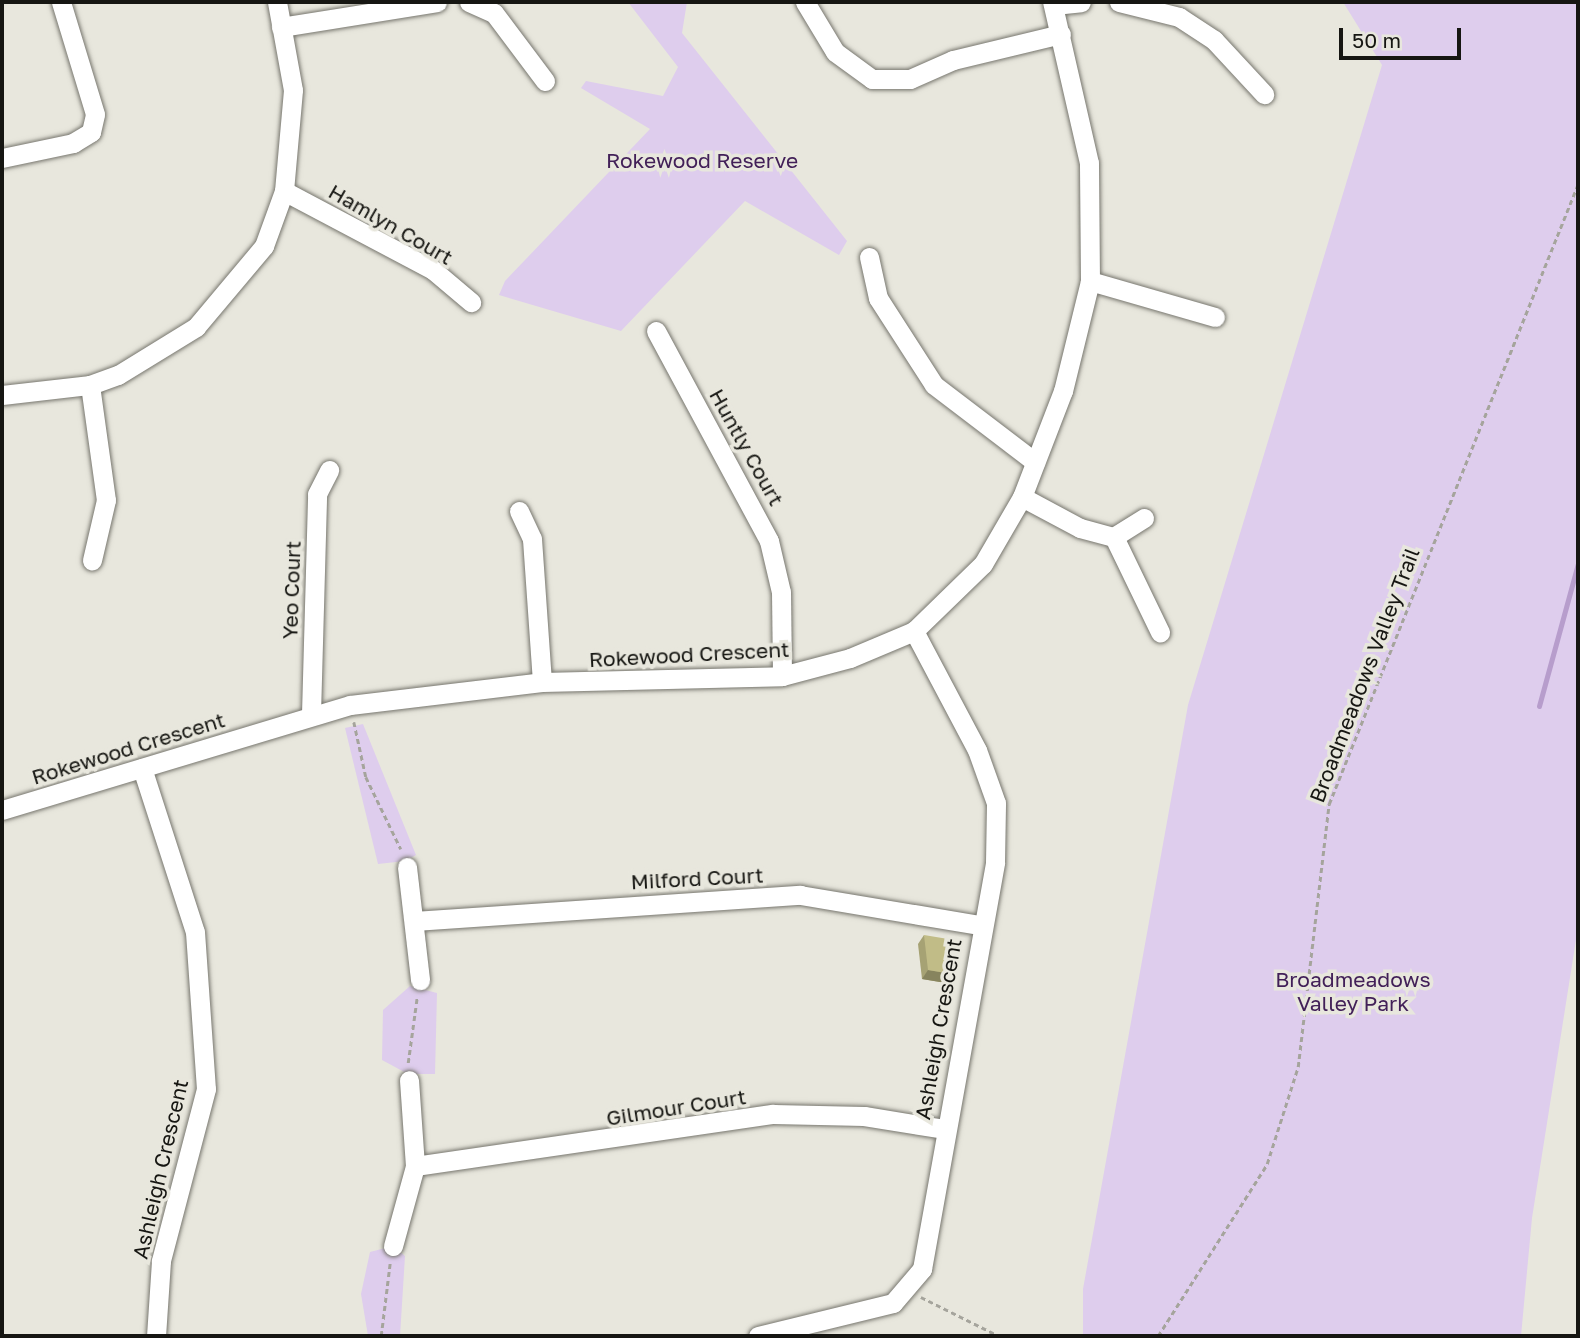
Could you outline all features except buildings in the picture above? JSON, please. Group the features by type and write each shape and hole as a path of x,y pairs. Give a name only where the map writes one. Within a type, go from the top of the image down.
{"street":[{"path":"2,158 74,143 91,132 95,114 61,2"},
{"path":"2,395 90,385 196,327 264,246 284,191 293,90 277,2"},
{"path":"281,27 437,2"},
{"path":"469,2 494,13 545,81"},
{"path":"805,2 835,52 872,79 910,79 953,61 1061,34"},
{"path":"1053,4 1081,2"},
{"path":"1119,2 1191,25 1214,40 1264,94"},
{"name":"Rokewood Crescent","path":"2,810 311,714 350,705 542,682 782,676 850,658 914,631 983,564 1022,497 1063,391 1090,281 1089,163 1053,4"},
{"name":"Hamlyn Court","path":"284,191 433,270 471,302"},
{"path":"869,257 878,298 934,385 1035,462"},
{"path":"1090,281 1215,317"},
{"name":"Huntly Court","path":"656,331 769,541 781,592 782,676"},
{"path":"90,385 106,500 92,560"},
{"name":"Yeo Court","path":"311,714 317,495 329,470"},
{"path":"1022,497 1080,528 1114,537 1144,518"},
{"path":"519,511 532,540 542,682"},
{"path":"1114,537 1160,632"},
{"name":"Ashleigh Crescent","path":"909,1291 922,1269 979,925 995,862 996,803 977,750 914,631"},
{"name":"Ashleigh Crescent","path":"142,768 195,932 206,1089 161,1262 156,1336"},
{"path":"407,867 420,980"},
{"name":"Milford Court","path":"415,921 800,895 979,925"},
{"path":"393,1246 415,1166 409,1080"},
{"name":"Gilmour Court","path":"415,1166 773,1114 864,1116 944,1129"},
{"path":"758,1336 893,1303 909,1291"}],"path":[{"name":"Broadmeadows Valley Trail","path":"1158,1336 1268,1164 1298,1068 1329,804 1578,184"},
{"path":"350,705 366,777 407,867"},
{"path":"409,1080 407,1050 420,980"},
{"path":"381,1336 393,1246"},
{"path":"909,1291 999,1336"}],"green space":[{"name":"Rokewood Reserve","path":"628,2 687,2 682,33 847,241 839,255 745,201 621,331 499,295 505,281 650,129 581,88 586,81 663,96 678,67"},
{"name":"Broadmeadows Valley Park","path":"1343,2 1578,2 1578,927 1532,1218 1521,1336 1083,1336 1083,1289 1188,705 1382,65"},
{"path":"363,724 416,855 405,861 378,864 345,728"},
{"path":"410,986 437,993 435,1074 408,1074 382,1060 383,1010"},
{"path":"393,1246 405,1256 400,1336 368,1336 361,1294 370,1252"}],"waterway":[{"path":"1539,706 1578,563"}]}
